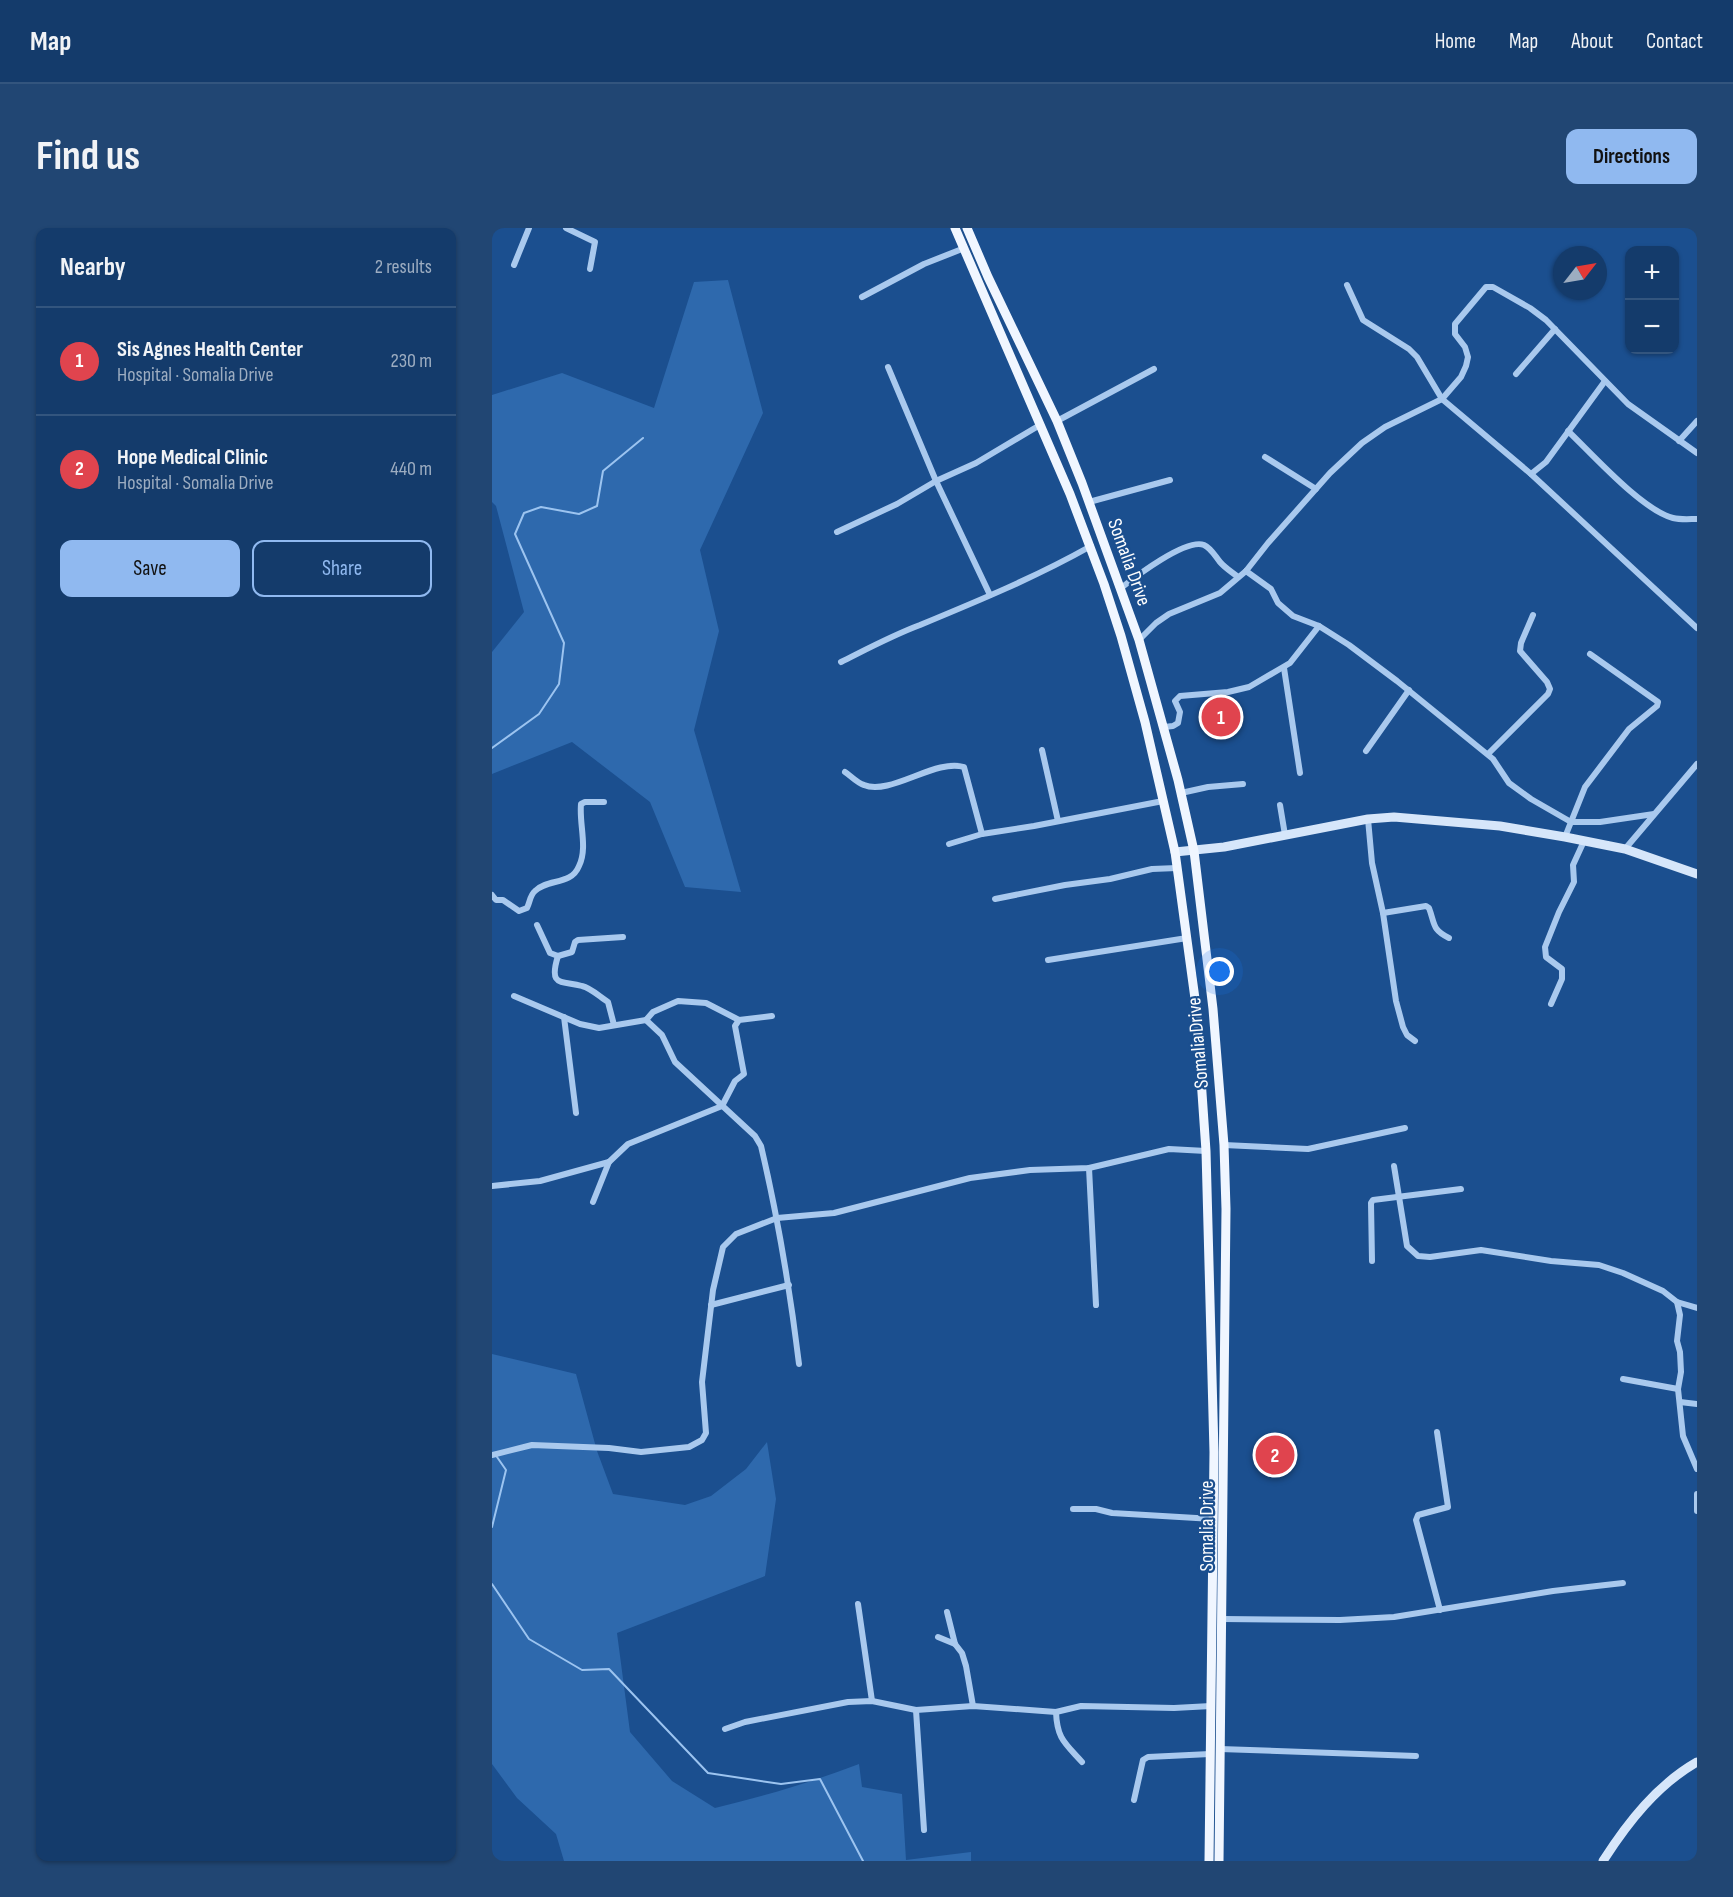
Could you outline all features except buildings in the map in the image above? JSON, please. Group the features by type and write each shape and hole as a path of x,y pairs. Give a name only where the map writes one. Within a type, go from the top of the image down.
{"main road":[{"name":"Somalia Drive","path":"955,228 962,249 1091,546 1122,636 1175,852 1196,1006 1206,1151 1213,1369 1209,1861"},
{"name":"Somalia Drive","path":"967,228 1057,421 1121,588 1139,640 1164,728 1194,851 1213,1009 1224,1145 1226,1328 1219,1861"}],"street":[{"path":"514,265 529,228"},
{"path":"566,228 595,242 590,269"},
{"path":"862,297 924,264 962,249"},
{"path":"1347,285 1363,320 1409,349 1417,357 1442,399 1531,474 1697,628"},
{"path":"1139,640 1169,614 1220,593 1246,571 1316,489 1362,443 1385,427 1442,399 1461,377 1467,366 1468,357 1465,347 1455,334 1455,324 1486,287 1493,287 1530,308 1556,329 1628,404 1697,453"},
{"path":"1516,374 1556,329"},
{"path":"888,367 936,482 990,595"},
{"path":"1057,421 1154,369"},
{"path":"1531,474 1546,462 1605,381"},
{"path":"1680,441 1697,421"},
{"path":"837,532 976,463 1040,425"},
{"path":"1568,431 1634,494 1673,518 1697,519"},
{"path":"1265,457 1316,489"},
{"path":"1089,502 1170,480"},
{"path":"1121,588 1168,556 1201,544 1208,547 1221,564 1238,577"},
{"path":"840,662 919,625 952,614 1091,546"},
{"path":"1246,571 1271,589 1278,603 1293,616 1319,626 1349,645 1409,690 1488,754 1499,766 1509,783 1571,822 1600,822 1654,814"},
{"path":"1488,754 1548,694 1550,689 1548,682 1520,651 1533,615"},
{"path":"1164,728 1178,723 1180,712 1175,701 1180,696 1228,692 1249,687 1284,668 1319,626"},
{"path":"1564,837 1585,787 1629,729 1657,706 1658,702 1590,654"},
{"path":"1284,668 1300,773"},
{"path":"1366,751 1409,690"},
{"path":"1042,750 1058,820"},
{"path":"1625,849 1697,764"},
{"path":"844,772 864,785 873,787 895,783 953,765 964,767 982,834"},
{"path":"1181,793 1208,787 1243,784"},
{"path":"949,844 982,834 1163,801"},
{"path":"492,895 496,900 503,900 519,911 527,908 536,890 550,883 567,879 579,868 582,853 581,804 604,802"},
{"path":"1280,805 1285,836"},
{"path":"1175,852 1285,836 1368,819 1394,817 1500,826 1564,837 1625,849 1697,874"},
{"path":"1368,819 1372,863 1383,914 1398,1009 1407,1035 1415,1041"},
{"path":"1551,1004 1562,979 1562,969 1546,957 1545,947 1574,882 1573,865 1584,841"},
{"path":"995,900 1152,869 1177,868"},
{"path":"1383,914 1426,906 1429,908 1433,923 1439,933 1449,938"},
{"path":"537,925 550,953 558,956 572,952 575,942 579,940 623,937"},
{"path":"1048,960 1187,938"},
{"path":"558,956 554,968 557,979 564,984 584,986 608,1002 614,1025"},
{"path":"514,996 580,1024 599,1028 646,1020 653,1012 678,1001 706,1003 740,1020 772,1016"},
{"path":"564,1017 576,1113"},
{"path":"646,1020 662,1035 675,1062 754,1136 761,1146 789,1285 799,1364"},
{"path":"593,1202 609,1162 628,1144 722,1106 735,1081 744,1074 735,1026 740,1020"},
{"path":"1224,1145 1308,1149 1405,1128"},
{"path":"492,1455 532,1445 609,1448 641,1452 689,1447 702,1440 706,1433 702,1382 711,1305 723,1247 736,1234 777,1218 834,1213 970,1178 1030,1170 1089,1168 1169,1149 1206,1151"},
{"path":"492,1186 540,1181 609,1162"},
{"path":"1394,1166 1407,1246 1418,1256 1430,1257 1481,1250 1551,1261 1599,1265 1623,1272 1663,1291 1677,1302 1697,1308"},
{"path":"1089,1168 1096,1305"},
{"path":"1372,1261 1371,1203 1376,1199 1461,1190"},
{"path":"711,1305 789,1285"},
{"path":"1677,1302 1680,1316 1677,1341 1681,1372 1678,1389 1683,1436 1697,1469"},
{"path":"1623,1379 1678,1389"},
{"path":"1680,1402 1697,1404"},
{"path":"1437,1432 1448,1507 1418,1515 1416,1520 1440,1610"},
{"path":"1697,1494 1697,1511"},
{"path":"1073,1509 1213,1519"},
{"path":"1223,1619 1340,1620 1394,1617 1553,1591 1623,1583"},
{"path":"858,1604 872,1701"},
{"path":"946,1612 966,1666 973,1706"},
{"path":"938,1637 956,1644"},
{"path":"725,1729 745,1722 848,1702 872,1701 916,1710 973,1706 1056,1712 1081,1706 1156,1708 1211,1706"},
{"path":"916,1710 924,1830"},
{"path":"1056,1712 1056,1730 1082,1762"},
{"path":"1220,1749 1416,1756"},
{"path":"1134,1800 1143,1760 1148,1757 1210,1754"},
{"path":"1603,1861 1659,1789 1676,1774 1697,1762"}],"shaded area":[{"path":"728,280 763,413 700,550 719,631 694,730 741,892 685,887 650,802 572,742 492,774 492,652 524,612 496,506 492,502 492,395 562,373 654,408 694,282"},
{"path":"492,1354 576,1374 597,1451 613,1494 685,1505 711,1496 746,1469 767,1442 776,1499 765,1576 617,1633 630,1732 672,1781 715,1808 824,1777 859,1764 862,1787 902,1794 906,1860 971,1852 971,1861 564,1861 556,1834 517,1798 492,1764"}],"waterway":[{"path":"492,748 539,714 559,684 564,643 515,534 524,513 541,507 579,514 597,506 603,471 643,438"},
{"path":"492,1527 506,1470 497,1457"},
{"path":"492,1584 529,1639 582,1670 609,1669 708,1773 781,1784 820,1779 863,1861"}],"place":[{"name":"Sis Agnes Health Center","path":"1221,717"},
{"name":"Hope Medical Clinic","path":"1275,1455"}]}
